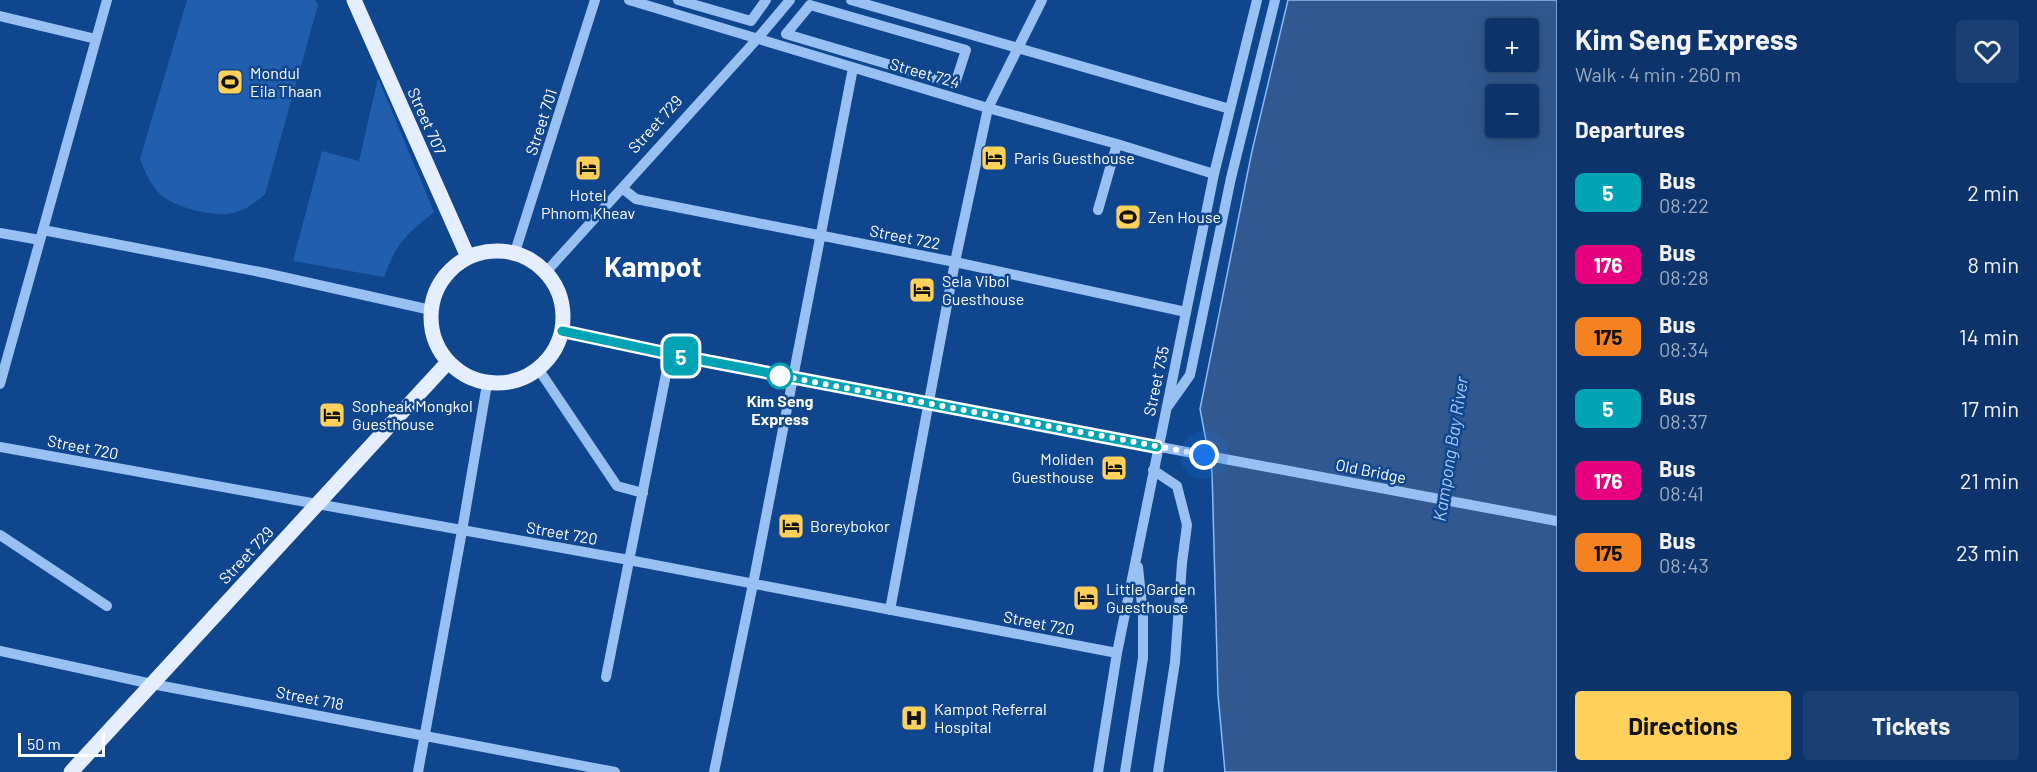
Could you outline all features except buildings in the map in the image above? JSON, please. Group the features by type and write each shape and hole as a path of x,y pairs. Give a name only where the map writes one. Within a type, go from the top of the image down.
{"main road":[{"name":"Street 707","path":"354,0 468,257"},
{"path":"488,252 515,252 531,260 546,272 560,294 564,315 562,331 553,355 539,370 520,380 487,384 465,376 440,353 434,338 431,310 435,293 444,277 457,264 468,257 488,252"},
{"name":"Street 729","path":"71,772 448,362"}],"street":[{"path":"0,384 107,0"},
{"name":"Street 701","path":"515,252 595,0"},
{"name":"Street 724","path":"629,0 1214,174"},
{"path":"678,0 751,21 766,0"},
{"name":"Street 729","path":"546,272 790,0"},
{"path":"850,0 1230,109"},
{"path":"890,610 955,262 988,108 1042,0"},
{"name":"Street 735","path":"1098,772 1117,653 1157,447 1214,174 1257,0"},
{"path":"1165,411 1190,375 1231,178 1275,0"},
{"path":"810,5 966,50 955,84 786,34 810,5"},
{"path":"0,16 96,39"},
{"path":"714,772 753,584 791,378 853,68"},
{"path":"1098,210 1117,144"},
{"name":"Street 722","path":"622,188 636,199 955,262 1186,312"},
{"path":"0,233 42,235 271,275 431,310"},
{"name":"Old Bridge","path":"562,331 791,378 1557,521"},
{"path":"606,677 670,354"},
{"path":"539,370 617,486 643,493"},
{"path":"418,772 487,384"},
{"name":"Street 720","path":"0,447 629,560 1117,653"},
{"path":"1153,470 1177,486 1187,525 1175,662 1158,772"},
{"path":"0,535 107,606"},
{"path":"1125,772 1143,658 1143,615 1136,555"},
{"name":"Street 718","path":"0,651 152,684 615,772"}],"shaded area":[{"name":"Mondul Eila Thaan","path":"187,0 315,0 318,5 265,194 250,206 233,213 205,213 183,207 164,197 153,185 140,159"},
{"path":"378,78 434,212 403,240 393,255 384,277 293,261 322,151 359,161"}],"water":[{"name":"Kampong Bay River","path":"1288,0 1557,0 1557,772 1225,772 1218,695 1212,472 1200,409 1252,151"}],"bus line":[{"name":"5","path":"562,331 791,378 1157,447"}],"place":[{"name":"Mondul Eila Thaan","path":"230,82"},
{"name":"Paris Guesthouse","path":"994,158"},
{"name":"Hotel Phnom Kheav","path":"588,168"},
{"name":"Zen House","path":"1128,217"},
{"name":"Sela Vibol Guesthouse","path":"922,290"},
{"name":"Kim Seng Express","path":"780,376"},
{"name":"Sopheak Mongkol Guesthouse","path":"332,415"},
{"name":"Moliden Guesthouse","path":"1114,468"},
{"name":"Boreybokor","path":"791,526"},
{"name":"Little Garden Guesthouse","path":"1086,598"},
{"name":"Kampot Referral Hospital","path":"914,718"}],"district":[{"name":"Kampot","path":"653,267"}],"route":[{"path":"780,376 771,374 1204,455"}]}
